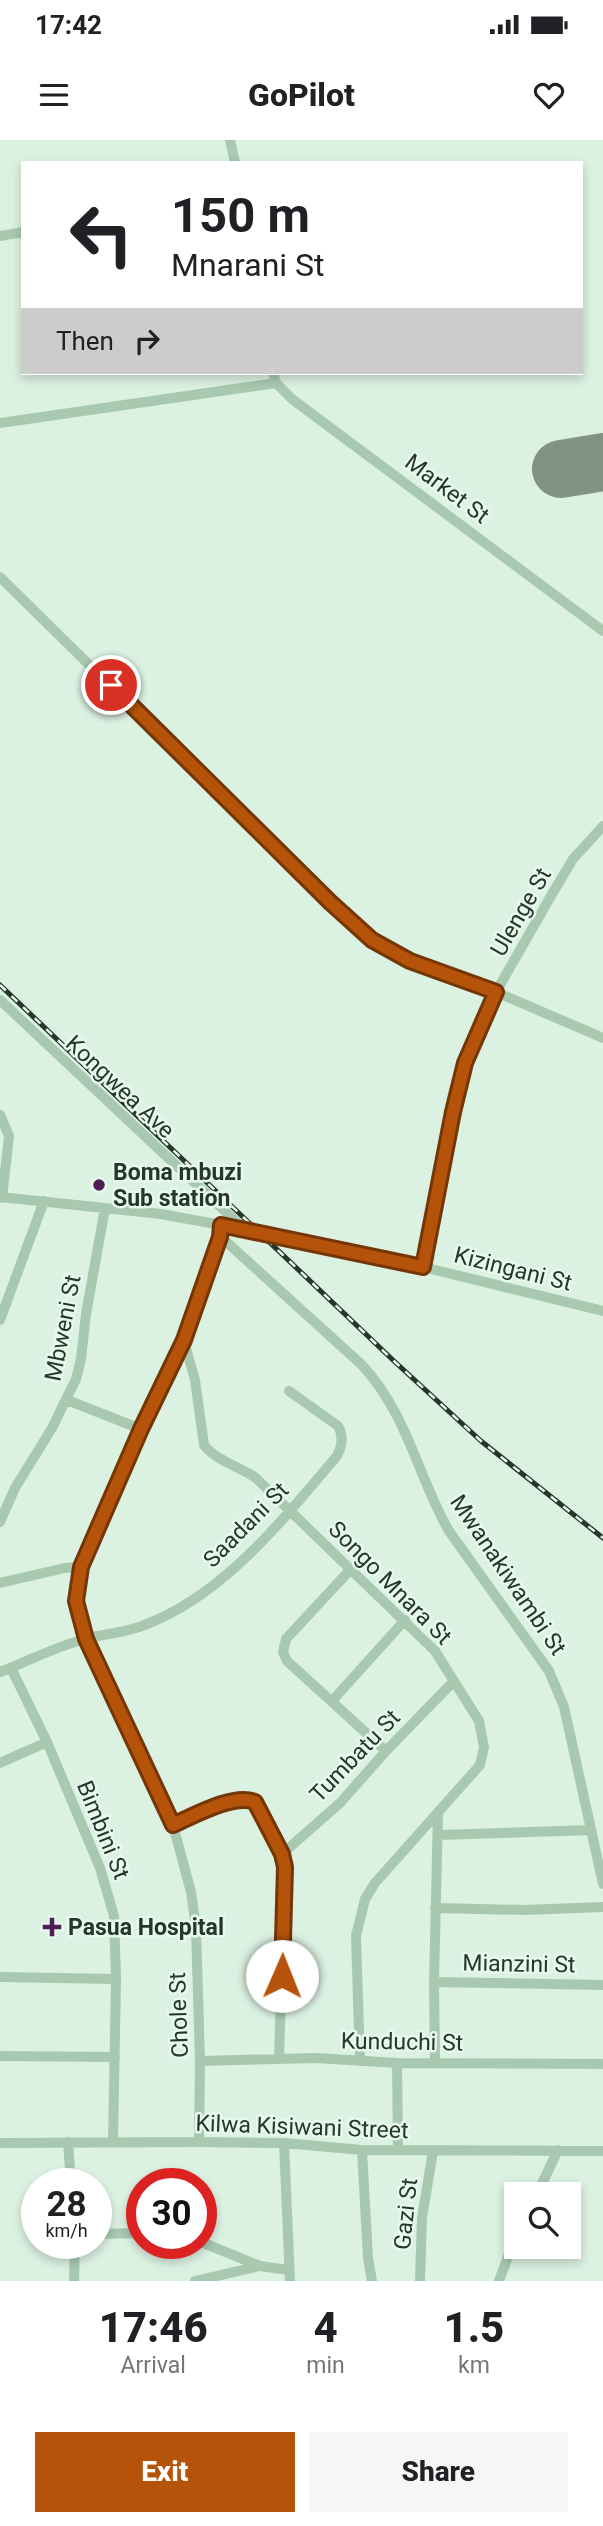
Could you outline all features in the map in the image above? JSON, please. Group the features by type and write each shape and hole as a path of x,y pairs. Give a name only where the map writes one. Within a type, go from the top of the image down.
{"street":[{"path":"230,140 235,161"},
{"path":"0,236 21,232"},
{"path":"0,423 275,378"},
{"name":"Market St","path":"275,378 292,399 603,631"},
{"path":"0,578 372,940 410,961 496,992 603,1038"},
{"name":"Ulenge St","path":"423,1267 465,1063 496,992 573,859 603,826"},
{"name":"Kongwea Ave","path":"0,1000 244,1229"},
{"path":"0,1115 9,1136 1,1197"},
{"name":"Kizingani St","path":"1,1197 161,1214 244,1229 423,1267 603,1311"},
{"path":"0,1320 44,1201"},
{"name":"Mbweni St","path":"0,1522 15,1488 67,1400 81,1359 86,1314 106,1208"},
{"name":"Chole St","path":"199,2142 200,2061 196,1928 191,1892 173,1825 86,1639 76,1601 81,1567 141,1429 184,1340 220,1237 221,1225"},
{"name":"Mwanakiwambi St","path":"220,1237 362,1365 379,1384 413,1448 444,1522 549,1671 564,1707 603,1884"},
{"name":"Songo Mnara St","path":"184,1340 195,1380 204,1445 216,1456 256,1478 405,1620 435,1651 479,1721 484,1747 480,1765 375,1883 360,1913 356,1936 360,2062"},
{"name":"Saadani St","path":"0,1672 86,1639 142,1626 193,1601 252,1552 337,1456 342,1439 338,1426 289,1391"},
{"path":"67,1400 141,1429"},
{"path":"0,1583 27,1575 81,1567"},
{"path":"350,1570 286,1639 283,1652 287,1661 386,1751"},
{"path":"332,1701 405,1620"},
{"name":"Bimbini St","path":"11,1668 47,1742 100,1868 114,1916 116,2057 113,2141"},
{"name":"Tumbatu St","path":"282,1854 340,1802 453,1682"},
{"path":"0,1763 47,1742"},
{"path":"173,1825 234,1800 247,1798 255,1802 282,1854 285,1867 279,2058"},
{"path":"435,2062 438,1813"},
{"path":"438,1835 591,1830"},
{"path":"435,1908 525,1910 603,1907"},
{"path":"0,1977 116,1979"},
{"name":"Mianzini St","path":"434,1982 603,1985"},
{"path":"0,2056 116,2057"},
{"name":"Kunduchi St","path":"200,2061 316,2058 397,2063 561,2066 603,2064"},
{"path":"397,2063 398,2150"},
{"path":"68,2142 70,2168"},
{"name":"Kilwa Kisiwani Street","path":"0,2143 284,2143 362,2150 603,2151"},
{"path":"284,2143 290,2281"},
{"path":"362,2150 368,2258 372,2281"},
{"path":"543,2182 558,2150"},
{"name":"Gazi St","path":"419,2281 422,2218 433,2151"},
{"path":"217,2249 260,2266 288,2270"},
{"path":"74,2281 75,2259"},
{"path":"499,2281 507,2259"},
{"path":"195,2281 260,2266"}],"runway":[{"path":"561,469 603,462"}],"railway":[{"path":"0,985 481,1441 603,1538"}],"place":[{"name":"Boma mbuzi Sub station","path":"99,1185"},
{"name":"Pasua Hospital","path":"52,1927"}],"route":[{"path":"111,685 330,902 372,940 410,961 496,992 465,1063 423,1267 221,1225 220,1237 184,1340 141,1429 81,1567 76,1601 86,1639 173,1825 234,1800 247,1798 255,1802 282,1854 285,1867 282,1976"}]}
